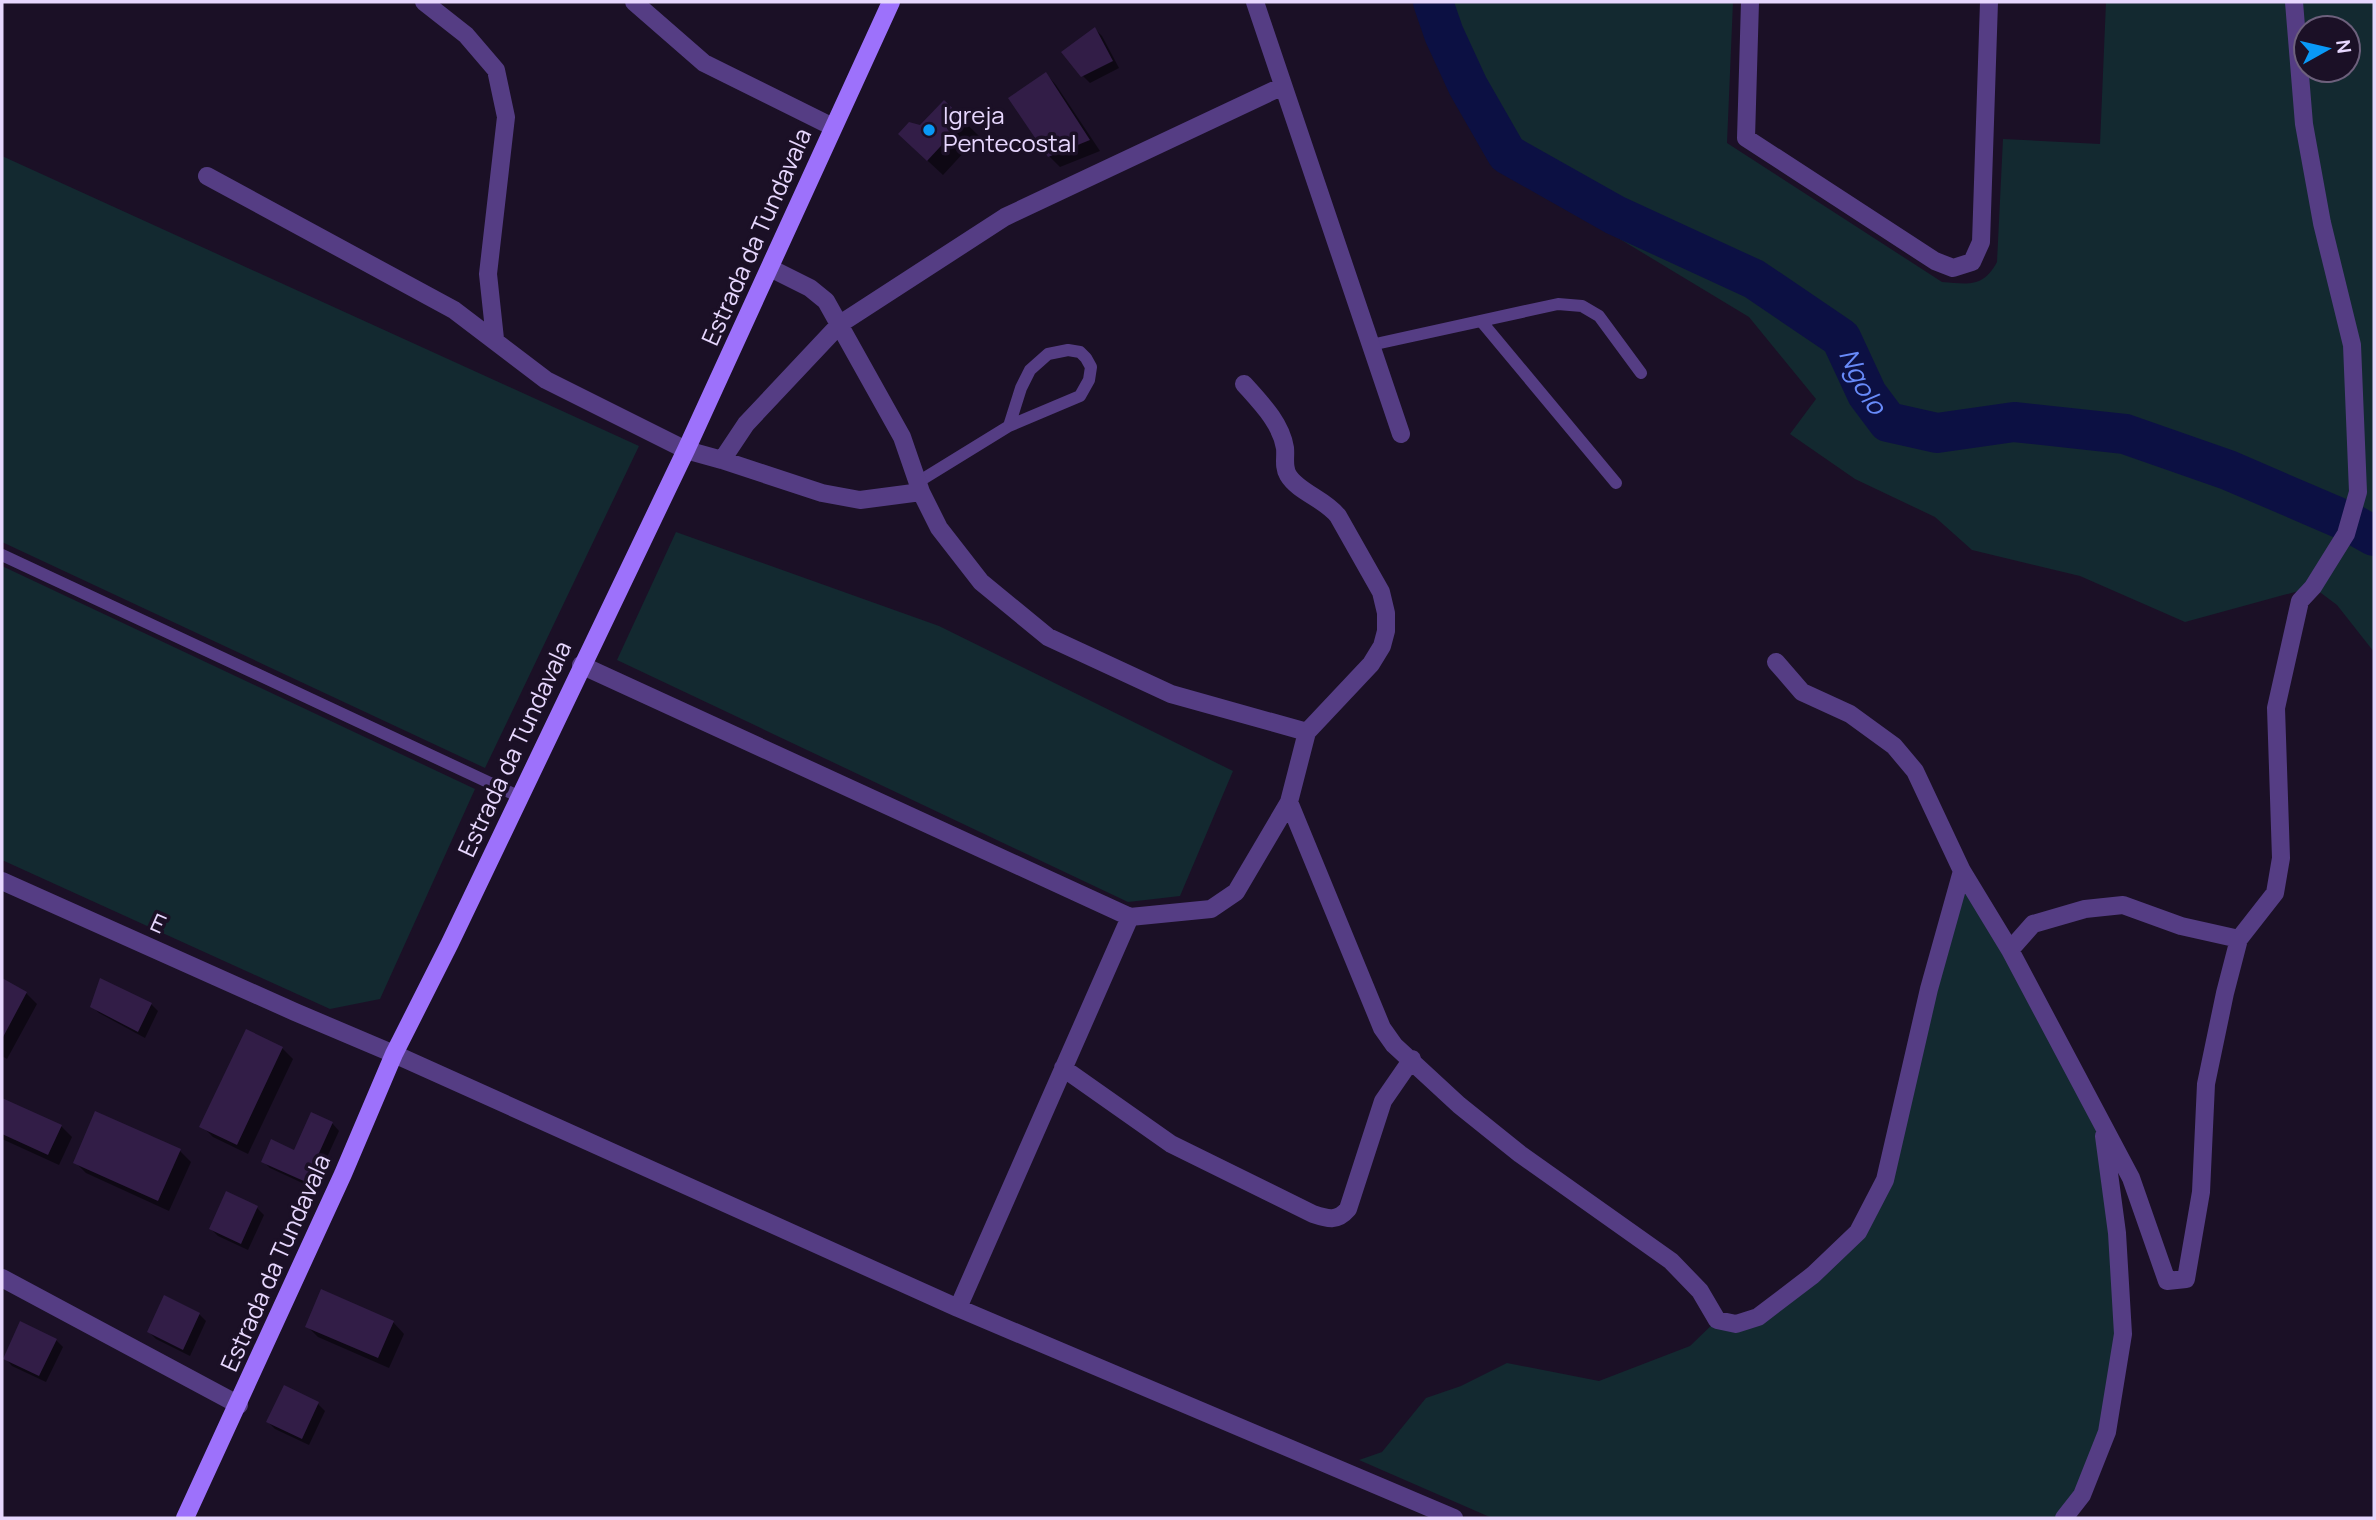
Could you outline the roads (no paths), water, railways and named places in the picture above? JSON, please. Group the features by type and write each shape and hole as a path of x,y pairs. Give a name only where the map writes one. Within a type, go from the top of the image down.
{"main road":[{"name":"Estrada da Tundavala","path":"185,1518 239,1405 394,1054 685,450 891,2"}],"street":[{"path":"424,2 466,35 496,70 504,106 506,117 488,274 495,339"},
{"path":"634,2 704,63 833,127"},
{"path":"1255,2 1401,434"},
{"path":"1750,2 1746,138 1935,261 1953,268 1972,262 1981,242 1989,2"},
{"path":"1776,662 1802,692 1850,714 1894,746 1915,771 1962,871 2010,950 2131,1178 2167,1281 2186,1279 2201,1192 2206,1084 2225,993 2239,939 2275,894 2281,858 2276,708 2300,601 2313,587 2346,534 2358,492 2352,345 2322,223 2304,124 2294,2"},
{"path":"722,460 746,424 840,324 1005,217 1283,86"},
{"path":"207,176 453,310 546,380 685,450 822,493 860,500 920,487"},
{"path":"770,268 810,288 826,301 902,437 920,487 939,528 981,582 1048,637 1171,694 1307,732"},
{"path":"581,665 1130,917 1211,909 1237,892 1289,802 1307,732 1371,664 1382,646 1386,631 1386,613 1381,592 1338,516 1331,506 1294,482 1287,474 1284,463 1285,449 1279,430 1265,407 1244,384"},
{"path":"1289,802 1382,1028 1394,1045 1459,1105 1520,1154 1671,1261 1700,1291 1717,1320 1735,1324 1758,1317 1813,1275 1858,1232 1885,1180 1929,989 1962,871"},
{"name":"E","path":"2,881 958,1308 1454,1518"},
{"path":"2010,950 2033,924 2085,909 2123,905 2181,926 2239,939"},
{"path":"958,1308 1130,917"},
{"path":"1063,1068 1171,1144 1313,1214 1331,1220 1341,1217 1348,1209 1383,1101 1412,1059"},
{"path":"2064,1518 2082,1495 2107,1432 2123,1334 2117,1233 2102,1123"},
{"path":"2,1280 239,1405"}],"lane":[{"path":"1371,345 1558,304 1582,306 1599,316 1641,373"},
{"path":"1481,321 1616,483"},
{"path":"920,487 1009,426 1080,396 1089,380 1091,367 1086,358 1080,352 1068,350 1048,354 1030,370 1021,388 1009,426"},
{"path":"2,555 520,797"}],"waterway":[{"name":"Ngolo","path":"1433,2 1444,34 1468,86 1507,154 1615,215 1754,279 1841,338 1867,394 1888,422 1937,433 2014,422 2125,434 2228,470 2349,522 2374,536"}],"place":[{"name":"Igreja Pentecostal","path":"929,130"}]}
